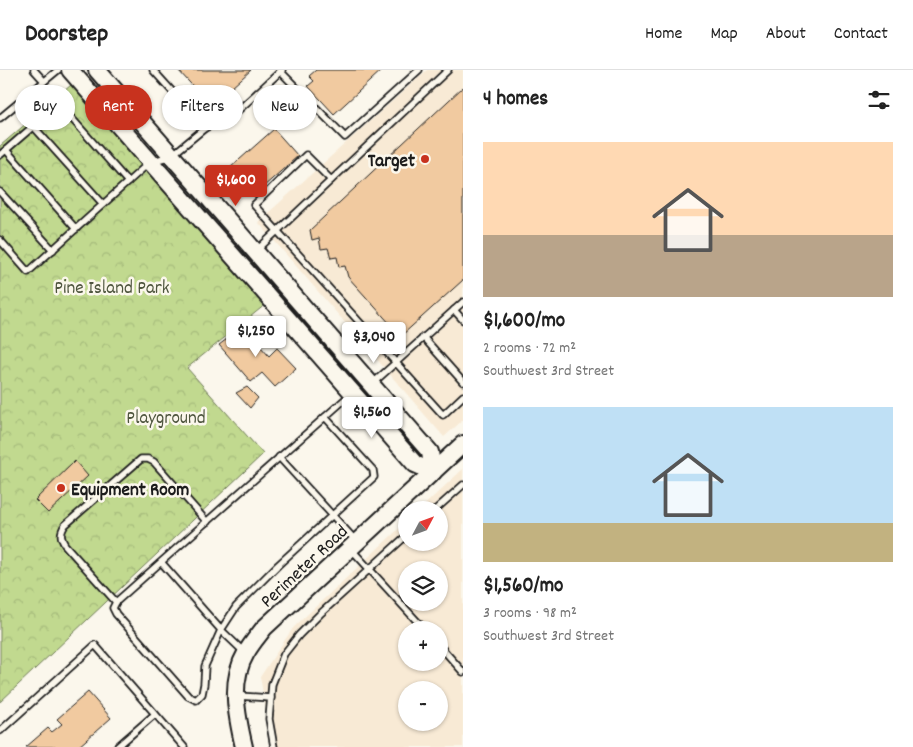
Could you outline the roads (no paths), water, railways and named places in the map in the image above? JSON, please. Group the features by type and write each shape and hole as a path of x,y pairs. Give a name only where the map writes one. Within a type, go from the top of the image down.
{"street":[{"path":"70,70 415,464 433,472"},
{"path":"96,70 430,452 433,472"},
{"path":"334,372 353,364"},
{"name":"Perimeter Road","path":"244,747 237,718 236,685 245,654 264,628 463,444"}],"lane":[{"path":"34,70 44,81"},
{"path":"0,118 58,70"},
{"path":"153,70 166,85"},
{"path":"243,106 281,71 346,137 419,70"},
{"path":"255,252 448,70"},
{"path":"75,122 128,182"},
{"path":"0,155 29,130"},
{"path":"38,130 103,204"},
{"path":"0,240 28,272 150,162 171,156 203,130"},
{"path":"6,150 76,229"},
{"path":"331,180 306,155 254,205 443,415 463,396"},
{"path":"0,192 53,250"},
{"path":"371,385 463,302"},
{"path":"454,310 463,320"},
{"path":"423,337 463,382"},
{"path":"325,417 373,470 374,477 278,565 236,608 221,630 204,666 202,694 196,700 188,696 116,614 113,608 116,602 352,392"},
{"path":"280,457 332,516 370,569 417,621"},
{"path":"116,602 65,545 61,538 61,532 72,519 141,459 148,459 154,462 208,522"},
{"path":"445,501 463,485"},
{"path":"274,747 269,719 270,698 272,684 284,654 320,614 398,543"},
{"path":"162,562 221,630 245,654"},
{"path":"0,731 95,645 184,747"},
{"path":"448,655 463,672"},
{"path":"236,696 270,698"},
{"path":"117,747 155,714"}],"place":[{"name":"Target","path":"425,159"},
{"name":"Equipment Room","path":"61,488"}],"park label":[{"name":"Pine Island Park","path":"112,286"},
{"name":"Playground","path":"166,416"}]}
